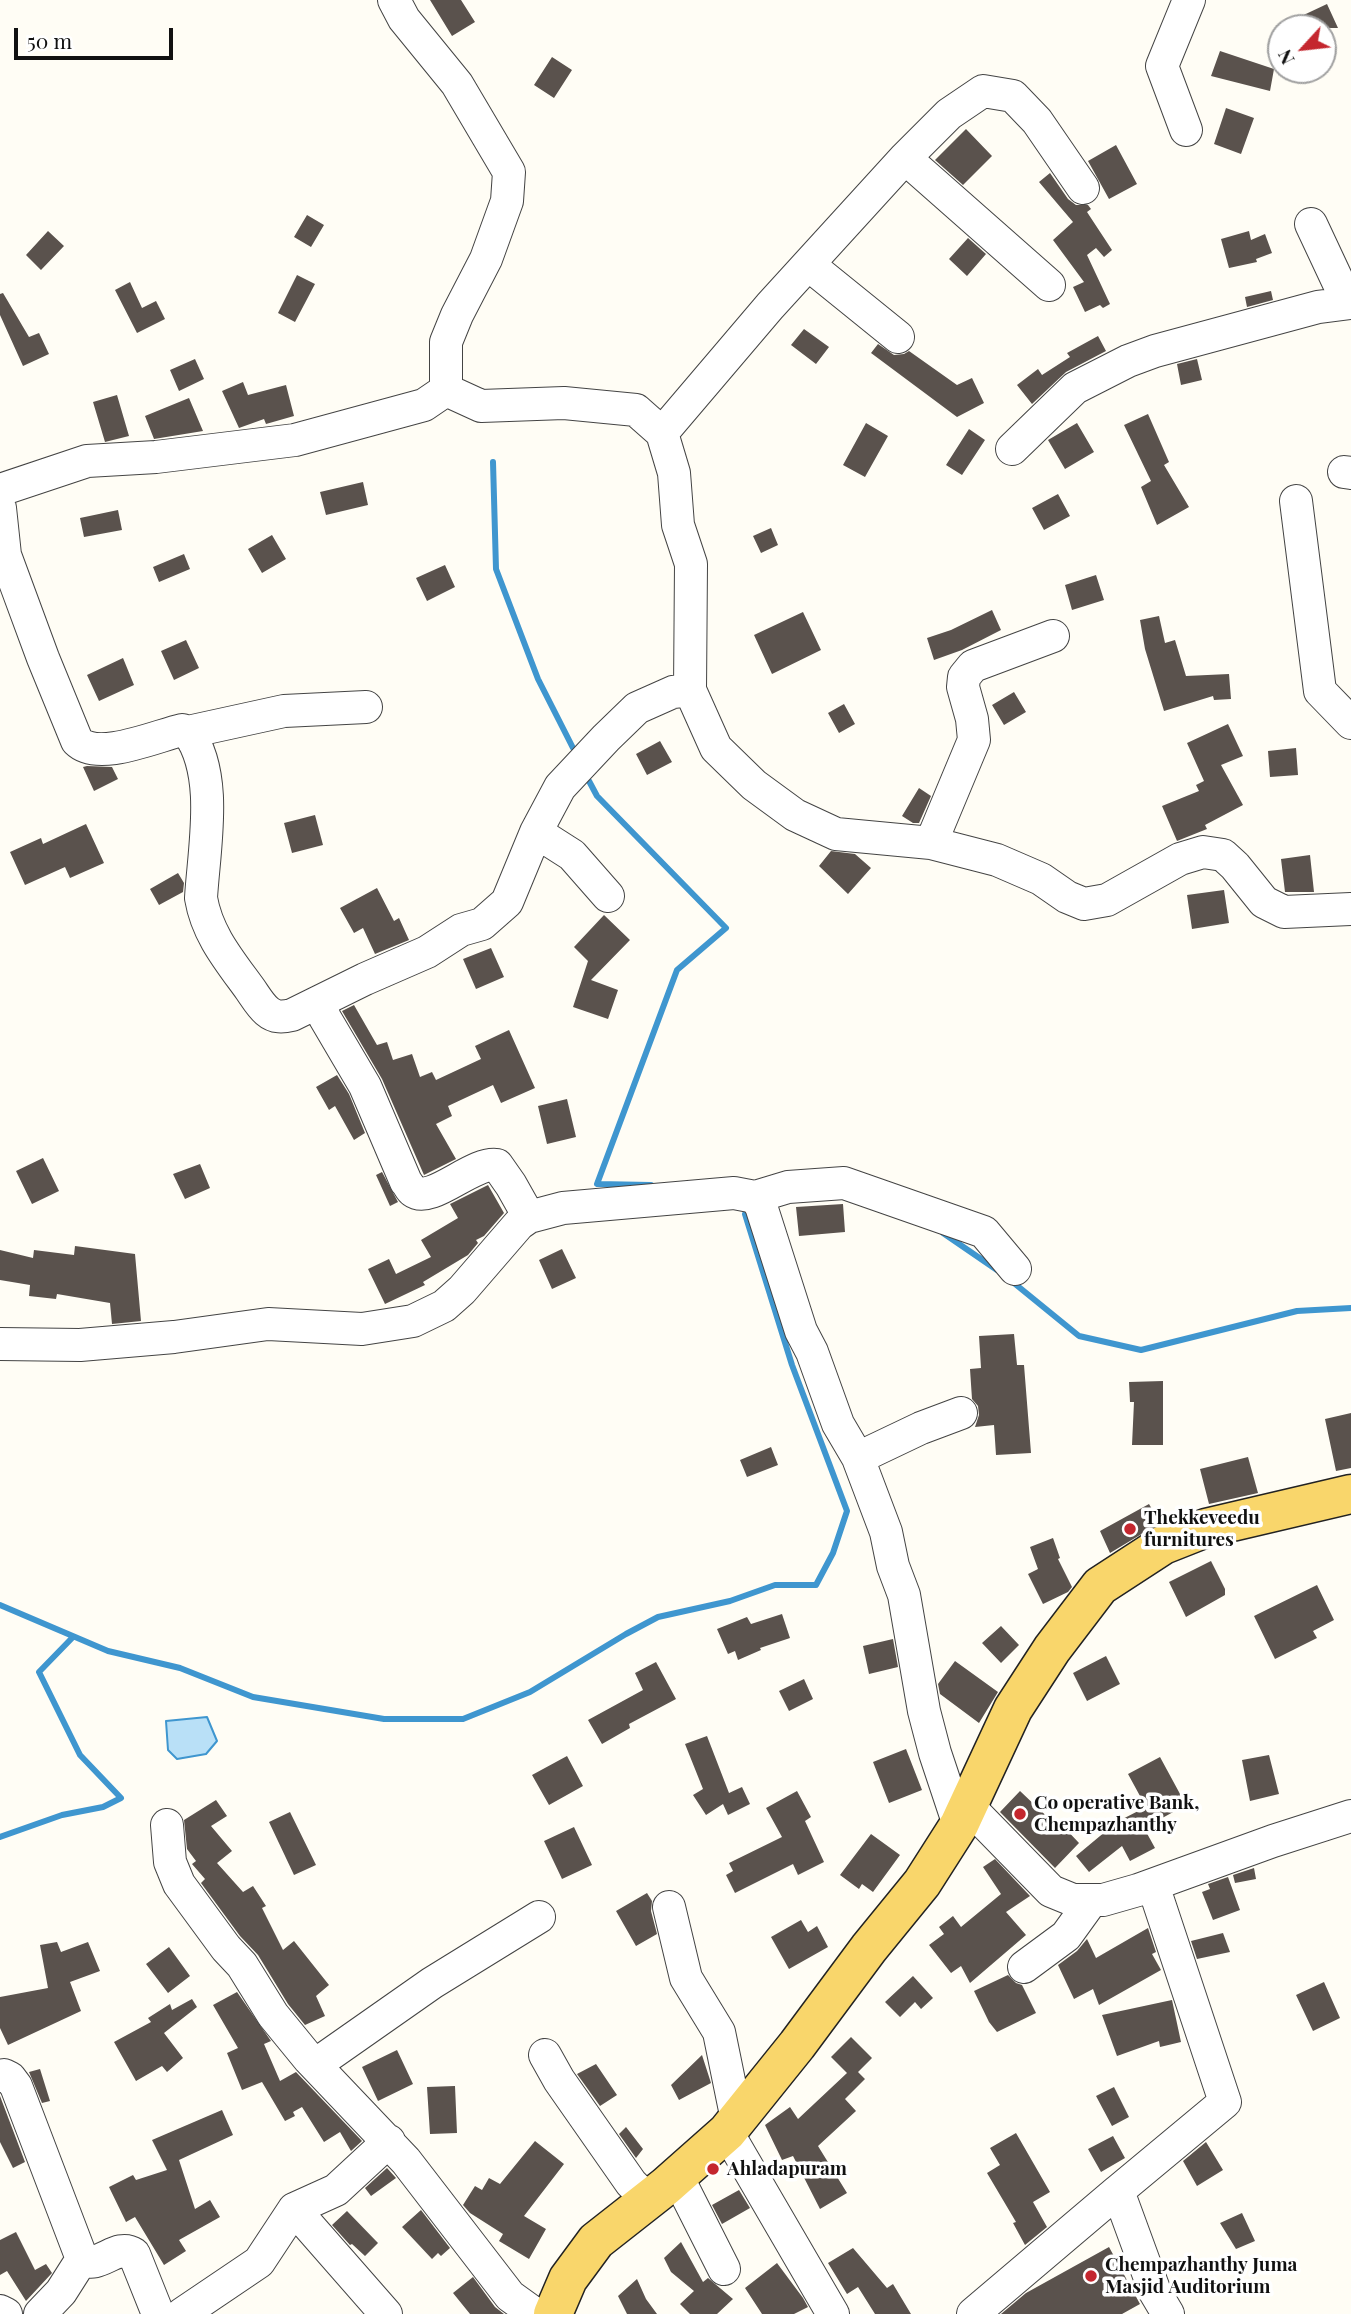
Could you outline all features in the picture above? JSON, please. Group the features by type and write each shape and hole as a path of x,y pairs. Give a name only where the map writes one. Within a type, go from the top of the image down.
{"main road":[{"path":"553,2314 568,2279 596,2241 677,2176 732,2126 797,2045 869,1948 922,1884 963,1816 1013,1709 1052,1649 1101,1586 1163,1545 1206,1528 1351,1494"}],"street":[{"path":"394,0 404,19 457,84 509,172 508,201 486,259 446,342 446,390"},
{"path":"1186,130 1163,66 1189,0"},
{"path":"662,433 770,306 905,158 949,114 983,91 1013,96 1037,121 1083,188"},
{"path":"905,158 1049,285"},
{"path":"1012,449 1074,388 1128,361 1155,351 1318,307 1349,303 1311,224"},
{"path":"809,265 898,337"},
{"path":"446,390 481,406 564,403 636,410 662,433 674,473 678,525 691,564 690,690 716,748 754,785 795,815 836,834 931,843 997,860 1041,879 1067,897 1084,904 1107,900 1180,859 1203,852 1223,855 1236,866 1264,902 1284,912 1351,909"},
{"path":"0,490 87,461 156,457 295,440 424,405 446,390"},
{"path":"1296,501 1320,691 1351,723"},
{"path":"0,508 5,555 43,658 77,741 83,748 106,749 130,745 181,730 188,732 284,711 366,707"},
{"path":"931,843 974,740 972,719 963,687 964,677 973,666 1053,636"},
{"path":"188,732 202,758 207,813 201,898 212,936 267,1012 281,1018 427,952 461,930 482,924 507,902 536,832 560,787 637,708 673,692 690,690"},
{"path":"536,832 572,855 608,896"},
{"path":"318,1002 365,1086 406,1182 414,1192 422,1195 431,1193 483,1166 497,1165 512,1185 529,1217"},
{"path":"0,1344 80,1345 174,1337 268,1324 362,1329 412,1321 444,1306 462,1290 519,1224 529,1217 562,1208 734,1193 755,1197 788,1187 844,1183 984,1232 1015,1269"},
{"path":"755,1197 761,1206 801,1331 812,1352 826,1396 838,1424 858,1458 886,1532 906,1606 934,1753 963,1816 1051,1891 1073,1900 1103,1900 1153,1885 1351,1816"},
{"path":"858,1458 905,1435 961,1413"},
{"path":"167,1825 170,1862 179,1884 226,1948 242,1965 273,2015 315,2065 389,2141 510,2296 535,2314"},
{"path":"973,2314 1225,2102 1153,1885"},
{"path":"1024,1967 1066,1936 1092,1900"},
{"path":"669,1906 686,1978 719,2032 732,2126 833,2314"},
{"path":"315,2065 432,1983 539,1917"},
{"path":"545,2055 559,2080 631,2183 648,2200"},
{"path":"0,2076 4,2074 16,2086 82,2259 93,2262 121,2250 134,2254 158,2314"},
{"path":"182,2314 259,2262 294,2209 336,2190 389,2141"},
{"path":"677,2176 724,2269"},
{"path":"1118,2191 1155,2292 1168,2314"},
{"path":"294,2209 386,2314"},
{"path":"40,2314 61,2292 82,2259"},
{"path":"0,2311 6,2314"}],"water":[{"path":"207,1717 217,1741 206,1754 177,1759 168,1750 166,1721"}],"building":[{"path":"430,0 461,0 475,22 452,36"},
{"path":"1327,4 1332,14 1306,14"},
{"path":"1220,51 1267,67 1267,84 1271,84 1270,91 1211,76"},
{"path":"552,57 572,70 554,98 534,85"},
{"path":"1226,108 1254,118 1241,154 1214,144"},
{"path":"966,129 992,156 963,185 935,160"},
{"path":"1116,145 1137,184 1109,199 1088,161"},
{"path":"1050,173 1068,199 1076,205 1088,205 1091,209 1087,212 1112,250 1104,257 1096,248 1087,255 1110,304 1103,308 1100,305 1085,312 1073,287 1084,282 1053,240 1073,222 1039,182"},
{"path":"307,215 324,225 311,247 294,237"},
{"path":"48,231 64,246 41,270 26,255"},
{"path":"1249,231 1251,240 1265,234 1272,253 1256,259 1257,262 1229,268 1221,239"},
{"path":"968,238 986,254 967,276 949,259"},
{"path":"297,275 315,284 295,322 278,313"},
{"path":"130,282 142,308 156,301 165,319 137,333 115,290"},
{"path":"1271,291 1273,300 1247,307 1245,297"},
{"path":"3,293 29,337 39,333 49,354 23,366 0,315 0,294"},
{"path":"804,329 829,347 816,364 791,345"},
{"path":"1098,336 1106,351 1066,372 1032,404 1017,385 1038,369 1042,375 1070,357 1067,353"},
{"path":"878,344 894,355 909,351 957,385 972,378 984,403 957,417 871,353"},
{"path":"195,359 204,379 179,391 170,370"},
{"path":"1197,359 1202,380 1181,385 1177,364"},
{"path":"243,382 248,395 286,385 294,416 266,424 264,419 239,428 222,391"},
{"path":"117,395 129,436 105,442 93,402"},
{"path":"189,398 203,431 154,439 145,416"},
{"path":"1148,414 1169,462 1164,465 1189,507 1157,525 1141,487 1151,481 1124,425"},
{"path":"866,423 888,436 865,477 843,465"},
{"path":"1077,423 1094,452 1065,469 1048,440"},
{"path":"969,429 985,440 962,475 946,465"},
{"path":"363,482 368,505 326,515 320,492"},
{"path":"1058,494 1070,516 1044,530 1032,508"},
{"path":"118,510 122,530 84,537 80,518"},
{"path":"771,528 778,545 761,553 753,536"},
{"path":"272,535 286,559 262,573 248,549"},
{"path":"184,554 190,569 159,582 153,567"},
{"path":"445,565 455,587 427,601 416,578"},
{"path":"1096,575 1104,600 1072,610 1065,585"},
{"path":"992,610 1001,630 962,650 934,660 927,638 951,630"},
{"path":"803,612 821,650 772,674 754,635"},
{"path":"1159,616 1165,643 1175,640 1186,676 1229,674 1231,699 1214,700 1213,696 1164,711 1145,649 1140,620"},
{"path":"186,640 199,668 174,680 161,651"},
{"path":"123,658 134,685 99,701 87,675"},
{"path":"1014,692 1026,712 1004,725 992,705"},
{"path":"844,704 855,724 839,733 828,713"},
{"path":"1228,724 1243,756 1221,765 1243,805 1205,825 1207,829 1177,841 1162,806 1199,791 1196,785 1204,781 1187,743"},
{"path":"660,741 672,762 647,775 636,754"},
{"path":"1296,748 1298,775 1270,777 1268,751"},
{"path":"83,767 112,767 118,779 94,791"},
{"path":"919,788 931,796 919,823 913,823 902,816"},
{"path":"315,815 323,845 292,853 284,823"},
{"path":"86,824 104,863 70,878 65,867 25,885 10,852 41,838 43,844"},
{"path":"831,851 855,854 871,868 848,894 819,866"},
{"path":"1310,855 1314,892 1285,892 1281,859"},
{"path":"178,873 184,883 183,892 159,905 150,889"},
{"path":"377,888 394,921 399,918 409,940 375,954 363,928 354,933 340,908"},
{"path":"1224,890 1229,923 1192,929 1187,895"},
{"path":"604,915 630,940 591,980 618,990 608,1019 573,1007 588,961 574,947"},
{"path":"491,948 504,977 476,989 463,959"},
{"path":"354,1005 377,1045 387,1042 393,1060 412,1054 420,1077 432,1072 436,1080 481,1059 475,1046 509,1030 535,1088 501,1103 493,1085 448,1106 452,1116 436,1124 456,1159 424,1175 382,1079 342,1011"},
{"path":"337,1075 349,1094 365,1133 354,1140 335,1106 329,1110 316,1087"},
{"path":"567,1099 576,1137 547,1144 538,1106"},
{"path":"43,1158 59,1191 32,1204 16,1171"},
{"path":"200,1164 210,1188 185,1199 173,1174"},
{"path":"382,1172 398,1202 390,1206 376,1175"},
{"path":"488,1185 504,1213 484,1236 476,1240 478,1243 468,1255 423,1282 425,1285 385,1304 368,1269 389,1259 396,1274 431,1257 421,1240 458,1218 450,1204"},
{"path":"843,1204 845,1232 799,1236 796,1207"},
{"path":"75,1246 135,1254 141,1321 112,1324 110,1303 57,1294 56,1299 29,1296 30,1285 0,1280 0,1250 33,1258 34,1250 74,1255"},
{"path":"562,1249 576,1278 552,1289 539,1260"},
{"path":"1014,1334 1017,1365 1024,1365 1031,1453 996,1455 994,1425 975,1427 979,1415 978,1406 972,1399 970,1369 981,1368 979,1336"},
{"path":"1163,1381 1163,1445 1132,1445 1134,1402 1130,1402 1129,1382"},
{"path":"1351,1413 1351,1468 1336,1471 1325,1419"},
{"path":"771,1447 778,1465 747,1477 740,1460"},
{"path":"1248,1457 1258,1493 1209,1504 1200,1469"},
{"name":"Thekkeveedu furnitures","path":"1149,1504 1160,1523 1110,1553 1100,1531"},
{"path":"1053,1538 1060,1558 1058,1559 1072,1587 1068,1592 1043,1604 1028,1574 1038,1569 1030,1547"},
{"path":"1211,1561 1225,1589 1225,1595 1186,1617 1169,1582"},
{"path":"1317,1585 1334,1620 1313,1631 1317,1638 1275,1659 1254,1616"},
{"path":"782,1614 790,1638 760,1648 761,1650 738,1660 735,1651 728,1654 717,1629 747,1617 751,1624"},
{"path":"1001,1626 1019,1645 1001,1663 982,1643"},
{"path":"893,1639 898,1667 869,1674 863,1646"},
{"path":"1106,1656 1120,1684 1087,1701 1073,1673"},
{"path":"955,1661 998,1692 979,1723 940,1694 938,1684"},
{"path":"656,1662 676,1699 629,1724 630,1728 602,1744 588,1720 643,1690 635,1673"},
{"path":"804,1679 813,1699 789,1711 779,1691"},
{"path":"707,1736 729,1793 742,1787 750,1804 728,1815 723,1804 706,1815 693,1795 703,1789 685,1744"},
{"path":"906,1749 922,1790 889,1803 873,1762"},
{"path":"1269,1755 1279,1794 1250,1801 1242,1760"},
{"path":"567,1756 583,1786 549,1805 532,1775"},
{"path":"1160,1757 1186,1805 1144,1828 1155,1848 1130,1861 1122,1846 1089,1872 1076,1856 1106,1831 1105,1828 1146,1807 1128,1774"},
{"path":"797,1791 811,1817 805,1821 824,1862 798,1875 793,1864 735,1893 726,1875 733,1871 729,1863 782,1837 766,1808"},
{"path":"1020,1791 1059,1828 1062,1825 1079,1843 1055,1868 1000,1812"},
{"path":"216,1800 227,1816 211,1826 232,1851 217,1863 243,1892 253,1886 266,1906 262,1908 283,1950 294,1941 329,1985 316,1996 325,2016 305,2025 288,2004 258,1955 240,1936 201,1883 205,1879 192,1864 196,1861 187,1849 184,1820"},
{"path":"290,1812 316,1865 294,1875 269,1822"},
{"path":"574,1827 592,1865 562,1879 544,1841"},
{"path":"871,1834 900,1855 873,1892 862,1884 859,1889 840,1875"},
{"path":"995,1859 1030,1896 1006,1912 1026,1935 970,1983 961,1966 951,1973 929,1945 944,1934 939,1927 953,1916 961,1927 1001,1894 983,1867"},
{"path":"1254,1868 1256,1879 1235,1883 1233,1875"},
{"path":"1228,1877 1240,1910 1213,1920 1202,1892 1210,1889 1208,1884"},
{"path":"647,1893 652,1901 651,1911 657,1934 636,1946 616,1911"},
{"path":"801,1920 808,1932 817,1926 828,1947 789,1969 771,1937"},
{"path":"1148,1928 1156,1952 1152,1954 1161,1970 1099,2005 1093,1989 1074,1999 1058,1965 1077,1951 1087,1939 1096,1958"},
{"path":"1223,1933 1230,1952 1197,1959 1191,1941"},
{"path":"57,1942 61,1952 88,1942 100,1971 70,1982 81,2011 8,2045 0,2028 0,1997 48,1988 40,1945"},
{"path":"169,1947 190,1976 168,1993 146,1964"},
{"path":"1008,1975 1022,1985 1036,2013 997,2032 974,1991"},
{"path":"913,1976 933,1998 921,2009 915,2002 900,2017 885,2002"},
{"path":"1324,1982 1340,2018 1313,2031 1296,1995"},
{"path":"237,1992 271,2041 264,2044 280,2081 296,2072 362,2141 351,2151 340,2132 324,2142 302,2107 293,2112 295,2116 285,2121 262,2082 242,2090 227,2053 238,2048 213,2005"},
{"path":"192,1999 197,2007 164,2033 183,2058 167,2072 162,2066 136,2081 114,2042 151,2022 148,2018 170,2004 172,2010"},
{"path":"1172,2000 1181,2042 1160,2047 1159,2041 1117,2056 1102,2015"},
{"path":"851,2037 872,2058 858,2072 865,2079 845,2099 856,2111 818,2146 847,2193 820,2209 793,2156 782,2160 765,2125 790,2107 798,2119 847,2073 831,2057"},
{"path":"397,2050 413,2084 378,2101 362,2067"},
{"path":"702,2055 711,2083 679,2100 671,2085"},
{"path":"596,2064 617,2095 600,2106 577,2074"},
{"path":"40,2069 50,2101 42,2103 29,2072"},
{"path":"455,2086 457,2133 430,2134 427,2087"},
{"path":"1114,2087 1129,2117 1112,2126 1096,2096"},
{"path":"0,2096 25,2162 13,2168 0,2142"},
{"path":"222,2110 233,2135 179,2160 195,2209 210,2200 220,2217 179,2240 186,2251 164,2265 135,2217 126,2222 109,2187 133,2175 136,2180 167,2170 152,2140"},
{"path":"626,2127 643,2149 636,2158 619,2134"},
{"path":"1016,2133 1050,2192 1033,2202 1047,2227 1025,2245 1013,2223 1016,2222 987,2173 1000,2165 990,2148"},
{"path":"1113,2136 1125,2158 1101,2172 1088,2149"},
{"path":"535,2141 564,2164 524,2216 546,2229 529,2259 499,2241 503,2234 470,2213 463,2205 475,2186 482,2190 489,2178 500,2184"},
{"path":"1206,2142 1223,2170 1197,2186 1183,2161"},
{"path":"387,2168 396,2178 371,2196 365,2188"},
{"path":"739,2190 750,2208 722,2224 712,2205"},
{"path":"421,2210 450,2248 441,2256 438,2253 432,2259 402,2227"},
{"path":"347,2211 378,2243 365,2256 350,2245 332,2225"},
{"path":"1242,2213 1255,2241 1236,2249 1220,2223"},
{"path":"16,2232 35,2270 46,2264 52,2273 26,2301 7,2271 0,2275 0,2240"},
{"path":"681,2242 703,2282 708,2278 733,2299 717,2314 690,2314 680,2304 694,2291 671,2272 664,2258"},
{"name":"Chempazhanthy Juma Masjid Auditorium","path":"1109,2247 1140,2304 1122,2314 1001,2314 1026,2293"},
{"path":"853,2248 887,2288 893,2284 911,2314 875,2314 858,2287 847,2294 828,2263"},
{"path":"777,2263 808,2307 794,2314 762,2314 745,2288"},
{"path":"473,2277 495,2307 504,2314 470,2314 453,2293"},
{"path":"637,2279 646,2299 657,2314 627,2314 618,2296"}],"waterway":[{"path":"493,462 496,569 538,679 573,748"},
{"path":"589,781 597,796 726,928 677,970 597,1184 651,1185"},
{"path":"0,1605 108,1651 180,1668 253,1697 384,1719 463,1719 530,1692 658,1617 730,1601 775,1585 816,1585 833,1553 847,1511 792,1365 745,1214"},
{"path":"943,1233 997,1270"},
{"path":"1009,1279 1079,1336 1141,1350 1297,1311 1351,1308"},
{"path":"0,1837 62,1815 103,1807 121,1798 80,1755 39,1672 73,1637"}],"place":[{"name":"Thekkeveedu furnitures","path":"1130,1529"},
{"name":"Co operative Bank, Chempazhanthy","path":"1020,1814"},
{"name":"Ahladapuram","path":"713,2169"},
{"name":"Chempazhanthy Juma Masjid Auditorium","path":"1091,2276"}]}
